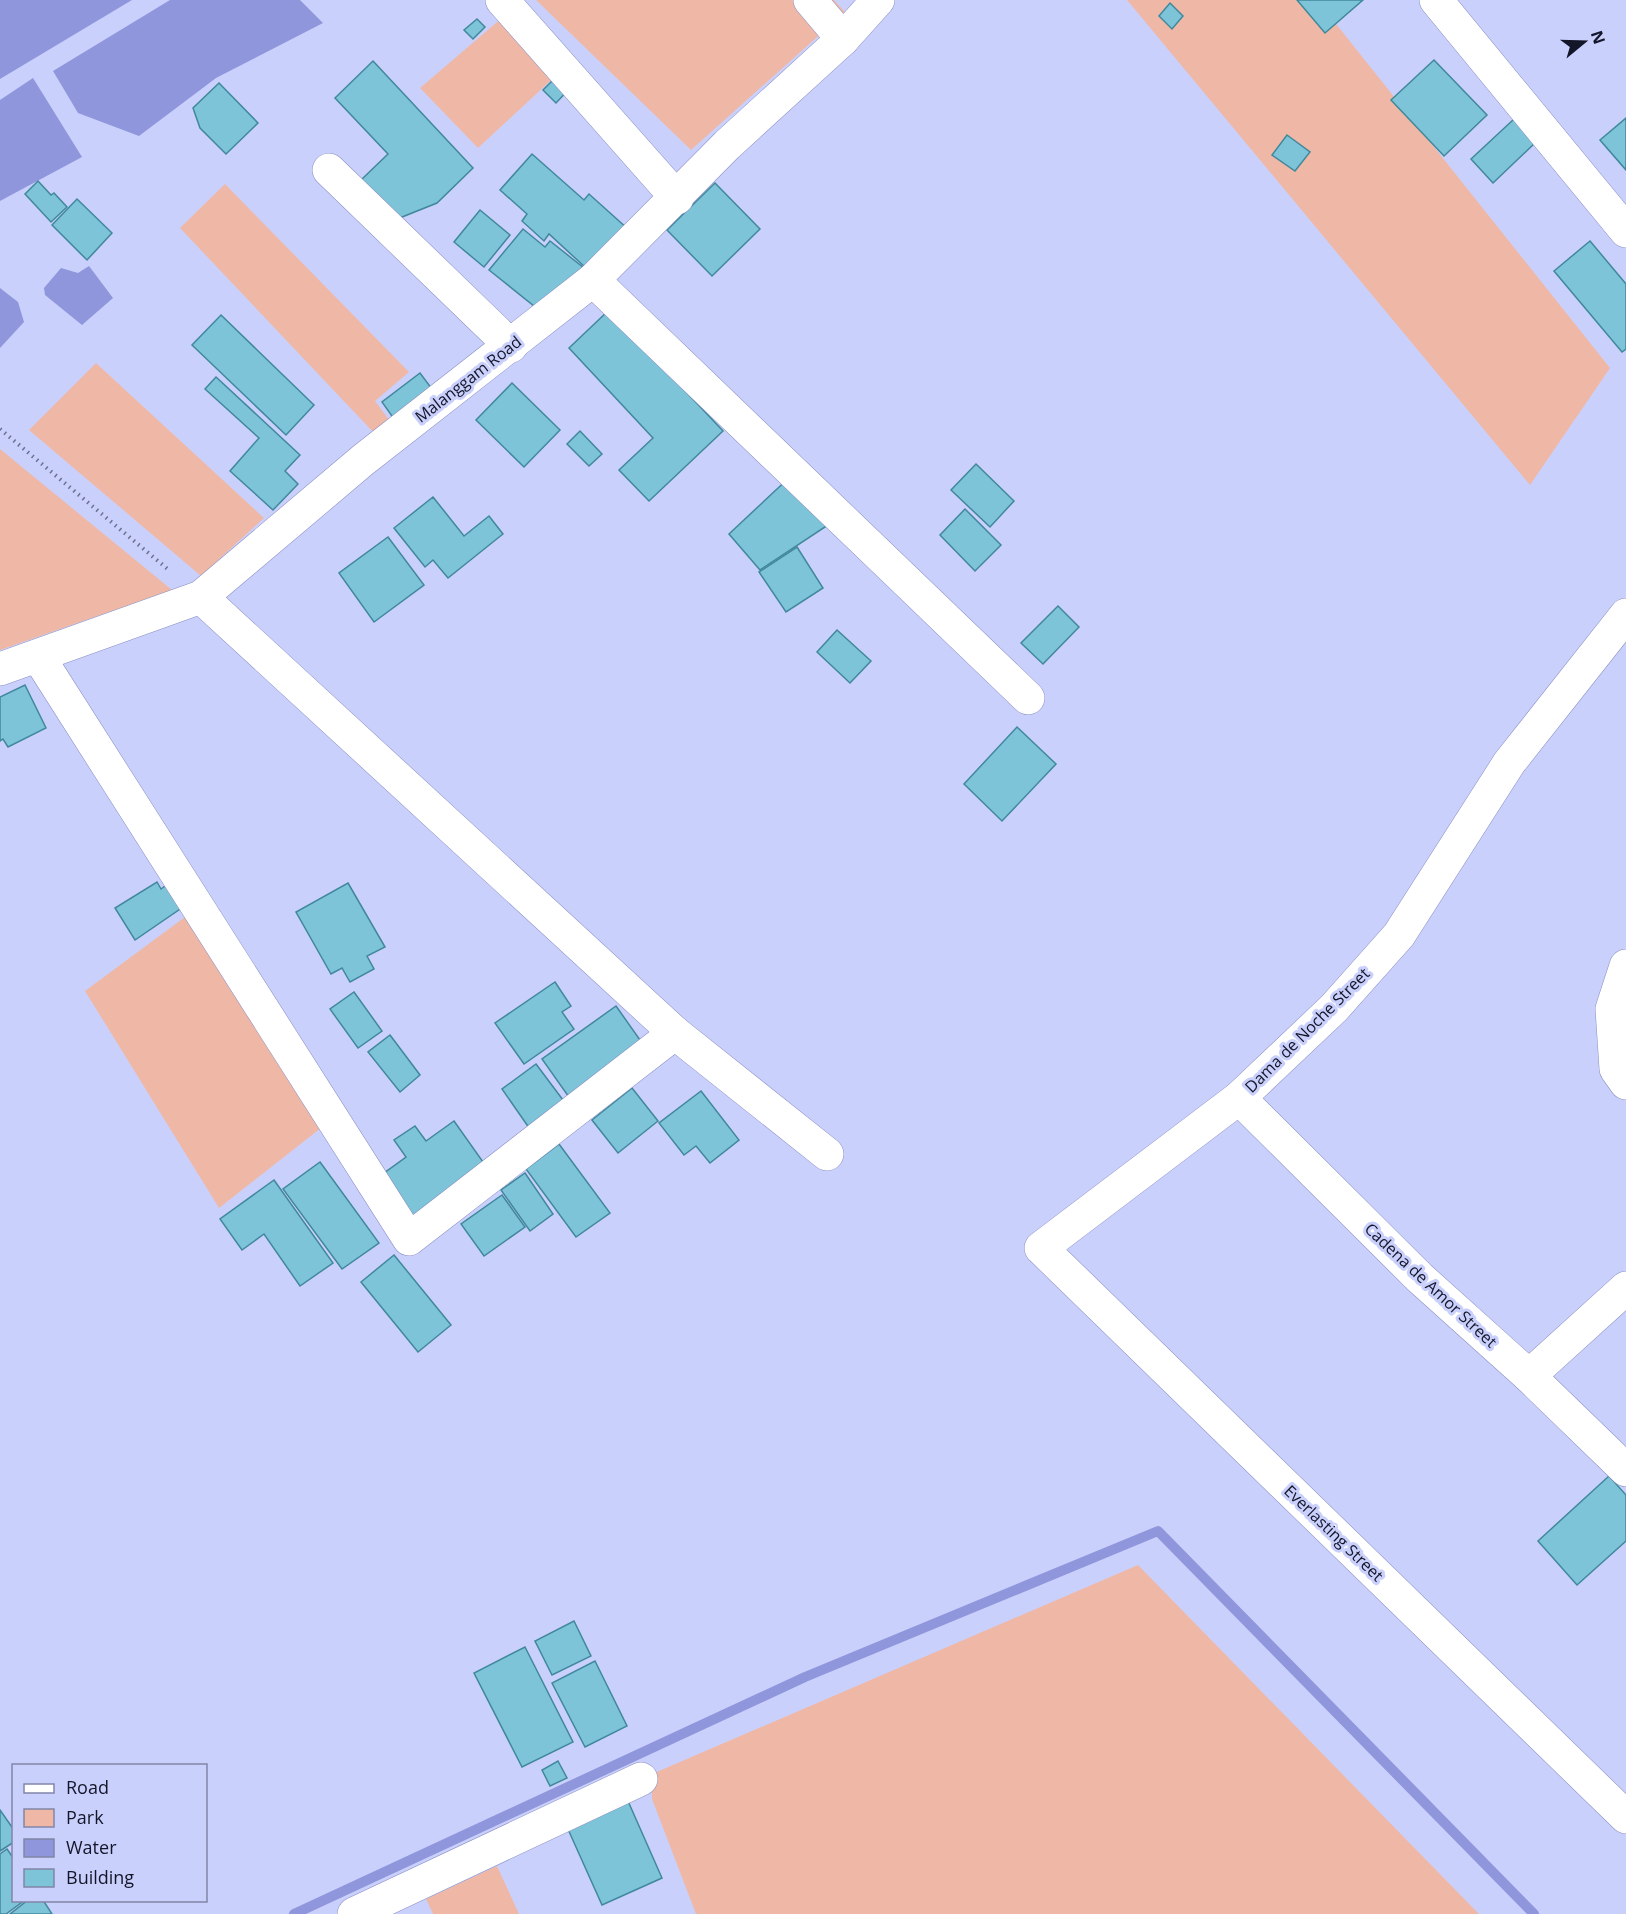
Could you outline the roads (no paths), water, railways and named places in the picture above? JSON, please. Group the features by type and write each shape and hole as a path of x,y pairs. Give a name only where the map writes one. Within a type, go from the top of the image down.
{"street":[{"path":"502,0 677,198"},
{"path":"810,0 843,39"},
{"name":"Malanggam Road","path":"0,669 201,597 363,460 593,280 677,198 727,145 843,39 878,0"},
{"path":"1436,0 1626,231"},
{"path":"329,170 511,346"},
{"path":"593,280 1028,698"},
{"path":"201,597 675,1033 827,1154"},
{"name":"Dama de Noche Street","path":"1041,1248 1239,1098 1334,1008 1399,935 1509,763 1626,615"},
{"path":"38,656 409,1239 675,1033"},
{"path":"1626,966 1612,1009 1616,1069 1626,1083"},
{"name":"Cadena de Amor Street","path":"1239,1098 1420,1278 1529,1376 1626,1470"},
{"name":"Everlasting Street","path":"1041,1248 1626,1817"},
{"path":"1529,1376 1626,1288"},
{"path":"354,1914 641,1779"}],"water":[{"path":"0,0 132,0 0,79"},
{"path":"170,0 300,0 323,23 216,78 139,136 78,113 53,71"},
{"path":"33,78 82,157 0,201 0,100"},
{"path":"89,266 113,298 82,325 45,295 44,288 61,268 78,273"},
{"path":"0,288 18,302 24,322 0,348"}],"waterway":[{"path":"294,1914 805,1677 1158,1531 1534,1914"}]}
